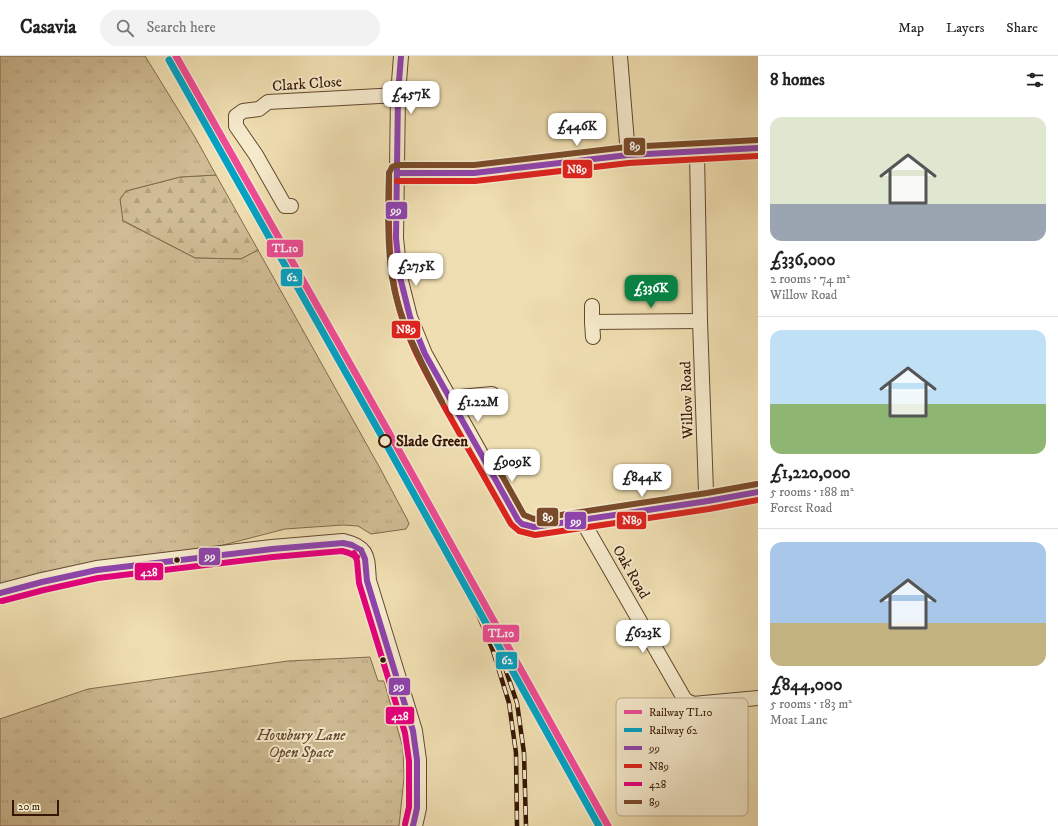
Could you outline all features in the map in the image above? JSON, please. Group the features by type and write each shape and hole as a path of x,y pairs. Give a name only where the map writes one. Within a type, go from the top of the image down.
{"street":[{"path":"401,56 398,96 396,238 400,277 410,317 425,354 518,520 522,524 534,527 758,492"},
{"path":"620,56 628,155"},
{"name":"Clark Close","path":"291,206 285,206 256,155 236,126 236,116 243,111 259,109 268,102 398,96"},
{"path":"397,173 474,172 628,155 758,148"},
{"name":"Willow Road","path":"698,152 700,321 706,492 708,501"},
{"path":"592,306 593,337"},
{"path":"592,322 700,321"},
{"path":"449,398 492,394"},
{"name":"Oak Road","path":"584,520 587,529 683,698"},
{"path":"0,593 97,570 172,561 265,550 343,543 352,545 361,550 365,559 367,581 413,730 417,760 417,808 413,826"},
{"name":"Oak Road","path":"748,699 758,698"}],"green space":[{"path":"0,56 145,56 195,137 216,175 180,177 126,191 120,199 123,221 195,258 241,259 258,250 407,519 409,524 406,529 371,534 358,526 343,525 285,529 204,550 0,585"},
{"path":"216,175 258,250 241,259 195,258 122,220 120,199 126,191 180,177"},
{"name":"Howbury Lane Open Space","path":"370,657 378,681 384,681 403,748 404,778 399,826 0,826 0,719 88,689 288,661"}],"railway":[{"path":"471,581 486,612 517,703 524,753 526,826"},
{"path":"466,585 493,651 509,703 516,753 517,826"}],"rail line":[{"name":"TL10","path":"176,56 392,438 608,826"},
{"name":"62","path":"169,60 385,442 599,826"}],"transit line":[{"name":"99","path":"401,56 398,95 396,238 400,277 410,317 425,354 518,520 522,524 534,527 758,492"},
{"name":"89","path":"442,402 426,372 405,326 395,294 390,264 388,225 389,173 392,167 397,165 474,165 627,147 758,140"},
{"name":"99","path":"397,173 474,173 628,155 758,148"},
{"name":"N89","path":"397,181 475,181 629,163 758,156"},
{"name":"N89","path":"389,173 390,252 394,284 401,314 417,356 511,524 519,531 535,535 709,509 758,500"},
{"name":"89","path":"491,456 524,515 534,519 757,484"},
{"name":"99","path":"0,593 97,570 272,549 343,543 352,545 361,550"},
{"name":"99","path":"361,550 365,559 367,581 413,731 417,760 417,808 413,826"},
{"name":"428","path":"2,601 98,578 273,557 342,551 357,557"},
{"name":"428","path":"354,553 357,561 359,583 405,733 409,761 409,807 405,824"}],"place":[{"name":"Slade Green","path":"385,441"}]}
